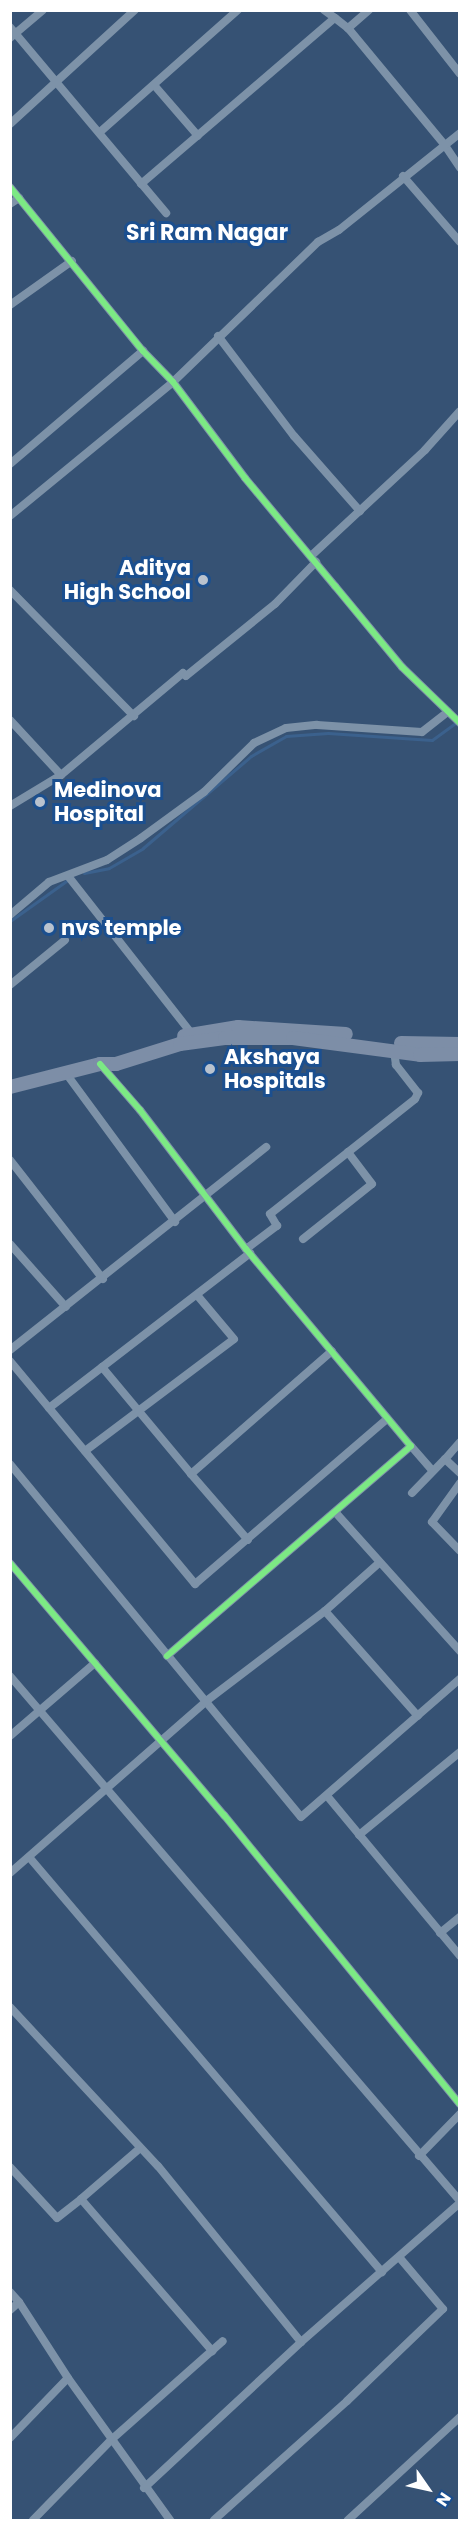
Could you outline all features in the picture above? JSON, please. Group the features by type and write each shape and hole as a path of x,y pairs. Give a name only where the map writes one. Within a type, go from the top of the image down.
{"main road":[{"path":"106,1066 113,1056 191,1033 238,1027 284,1027 410,1044 459,1044"},
{"path":"10,1087 106,1066 180,1044 225,1038 293,1038 440,1056 459,1054"},
{"path":"10,1096 68,1075"}],"street":[{"path":"43,10 13,33 59,82 166,213"},
{"path":"10,124 59,82 135,10"},
{"path":"100,132 238,10"},
{"path":"324,10 348,28 444,144 459,168"},
{"path":"348,28 369,10"},
{"path":"410,10 459,74"},
{"path":"141,184 335,18"},
{"path":"154,85 198,136"},
{"path":"10,516 173,382 218,336 318,242 339,230 402,176 459,133"},
{"path":"402,176 459,242"},
{"path":"10,187 143,351 173,382 245,478 402,667 454,717 422,732 328,725 286,728 254,743 204,792 141,838 106,860 50,882 10,915"},
{"path":"10,204 19,198"},
{"path":"10,305 72,261"},
{"path":"218,336 294,436 360,511"},
{"path":"10,464 143,351"},
{"path":"10,806 61,775 274,603 360,511 425,450 459,411"},
{"path":"10,590 134,716"},
{"path":"10,720 61,775"},
{"path":"68,876 191,1033"},
{"path":"10,985 65,940"},
{"path":"49,1408 197,1295 278,1226 270,1214 418,1095 396,1065 394,1050"},
{"path":"106,1066 248,1251 332,1351 386,1420 433,1471"},
{"path":"68,1075 175,1222"},
{"path":"10,1350 207,1197 266,1147"},
{"path":"303,1239 372,1184 348,1152"},
{"path":"10,1160 102,1279"},
{"path":"10,1244 66,1307"},
{"path":"85,1451 234,1339 197,1295"},
{"path":"191,1474 332,1351"},
{"path":"10,1361 195,1584 386,1420"},
{"path":"102,1367 248,1540"},
{"path":"412,1493 459,1442"},
{"path":"166,1656 336,1513 411,1446"},
{"path":"445,1459 459,1473"},
{"path":"10,1464 301,1817 328,1797 459,1679"},
{"path":"459,1483 432,1522 459,1551"},
{"path":"336,1513 378,1564 393,1573 459,1651"},
{"path":"10,1563 161,1740 459,2104"},
{"path":"10,1873 104,1788 206,1702 325,1611 378,1564"},
{"path":"325,1611 418,1716"},
{"path":"10,1736 95,1663"},
{"path":"10,1676 459,2202 301,2342 144,2487"},
{"path":"359,1835 459,1752"},
{"path":"328,1797 459,1956"},
{"path":"29,1857 382,2272"},
{"path":"441,1934 459,1917"},
{"path":"10,2007 139,2149 158,2166 301,2342"},
{"path":"419,2156 459,2114"},
{"path":"10,2167 57,2218 139,2149"},
{"path":"81,2199 212,2351"},
{"path":"214,2520 347,2401 442,2309 399,2257"},
{"path":"10,2292 144,2487 172,2520"},
{"path":"10,2310 19,2302"},
{"path":"33,2520 111,2440 223,2341"},
{"path":"10,2438 68,2378"},
{"path":"348,2520 459,2418"}],"waterway":[{"path":"84,873 109,868 143,848 251,756 286,736 328,733 432,740 457,722"},
{"path":"10,921 69,879"}],"cycle path":[{"path":"10,187 143,351 173,382 245,478 402,667 460,723"},
{"path":"100,1064 140,1110 246,1249 411,1446 167,1656"},
{"path":"10,1563 224,1815 460,2104"}],"place":[{"name":"Aditya High School","path":"203,580"},
{"name":"Medinova Hospital","path":"40,802"},
{"name":"nvs temple","path":"49,928"},
{"name":"Akshaya Hospitals","path":"210,1069"}],"district":[{"name":"Sri Ram Nagar","path":"207,233"}]}
